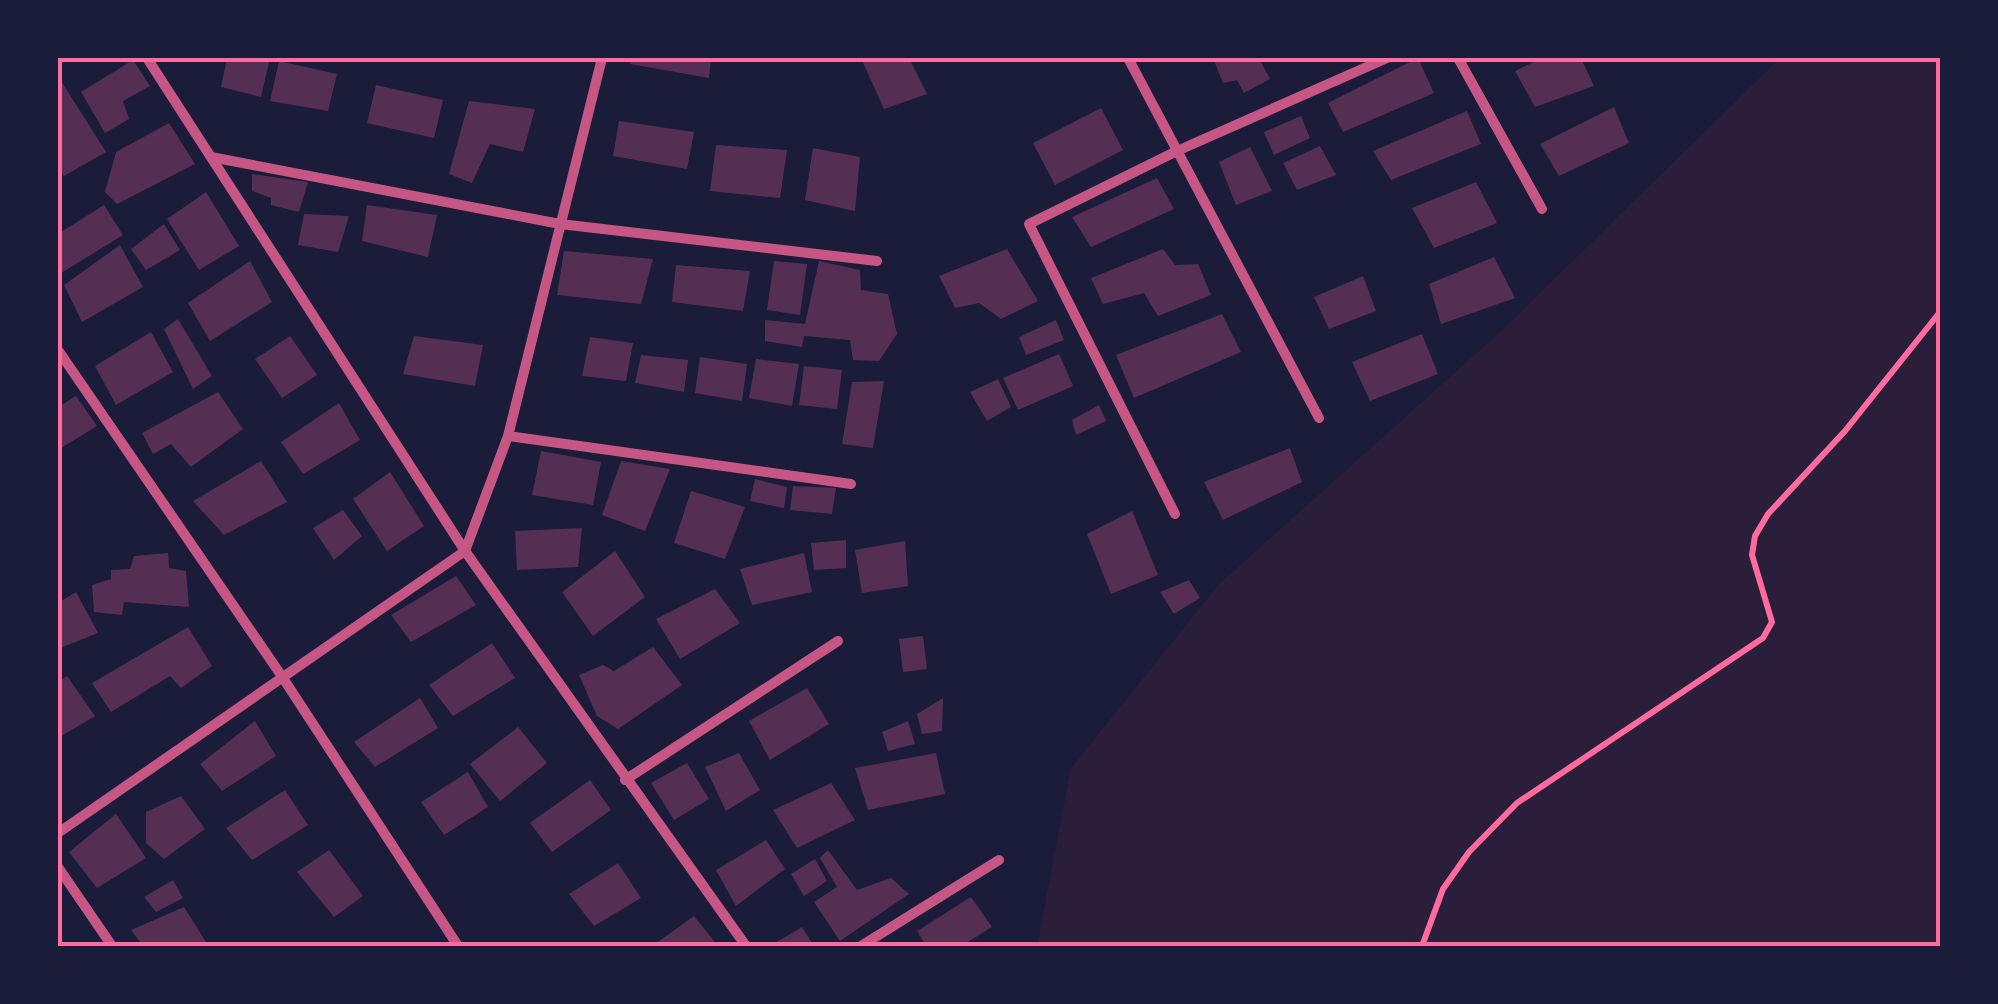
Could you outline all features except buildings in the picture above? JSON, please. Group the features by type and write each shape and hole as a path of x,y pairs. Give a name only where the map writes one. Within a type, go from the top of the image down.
{"street":[{"path":"147,58 465,551 746,946"},
{"path":"58,834 281,675 465,551 508,436 602,58"},
{"path":"1128,58 1319,418"},
{"path":"1175,514 1029,224 1176,151 1387,58"},
{"path":"1458,58 1542,209"},
{"path":"211,158 560,224 877,261"},
{"path":"58,350 281,675 458,946"},
{"path":"508,436 851,484"},
{"path":"625,780 838,641"},
{"path":"860,946 1000,860"},
{"path":"58,867 112,946"}],"path":[{"path":"1422,946 1443,889 1470,852 1517,803 1763,638 1772,622 1752,555 1755,536 1768,514 1844,430 1940,312"}],"shaded area":[{"path":"1780,58 1940,58 1940,946 1037,946 1071,768 1219,584 1499,333"}]}
